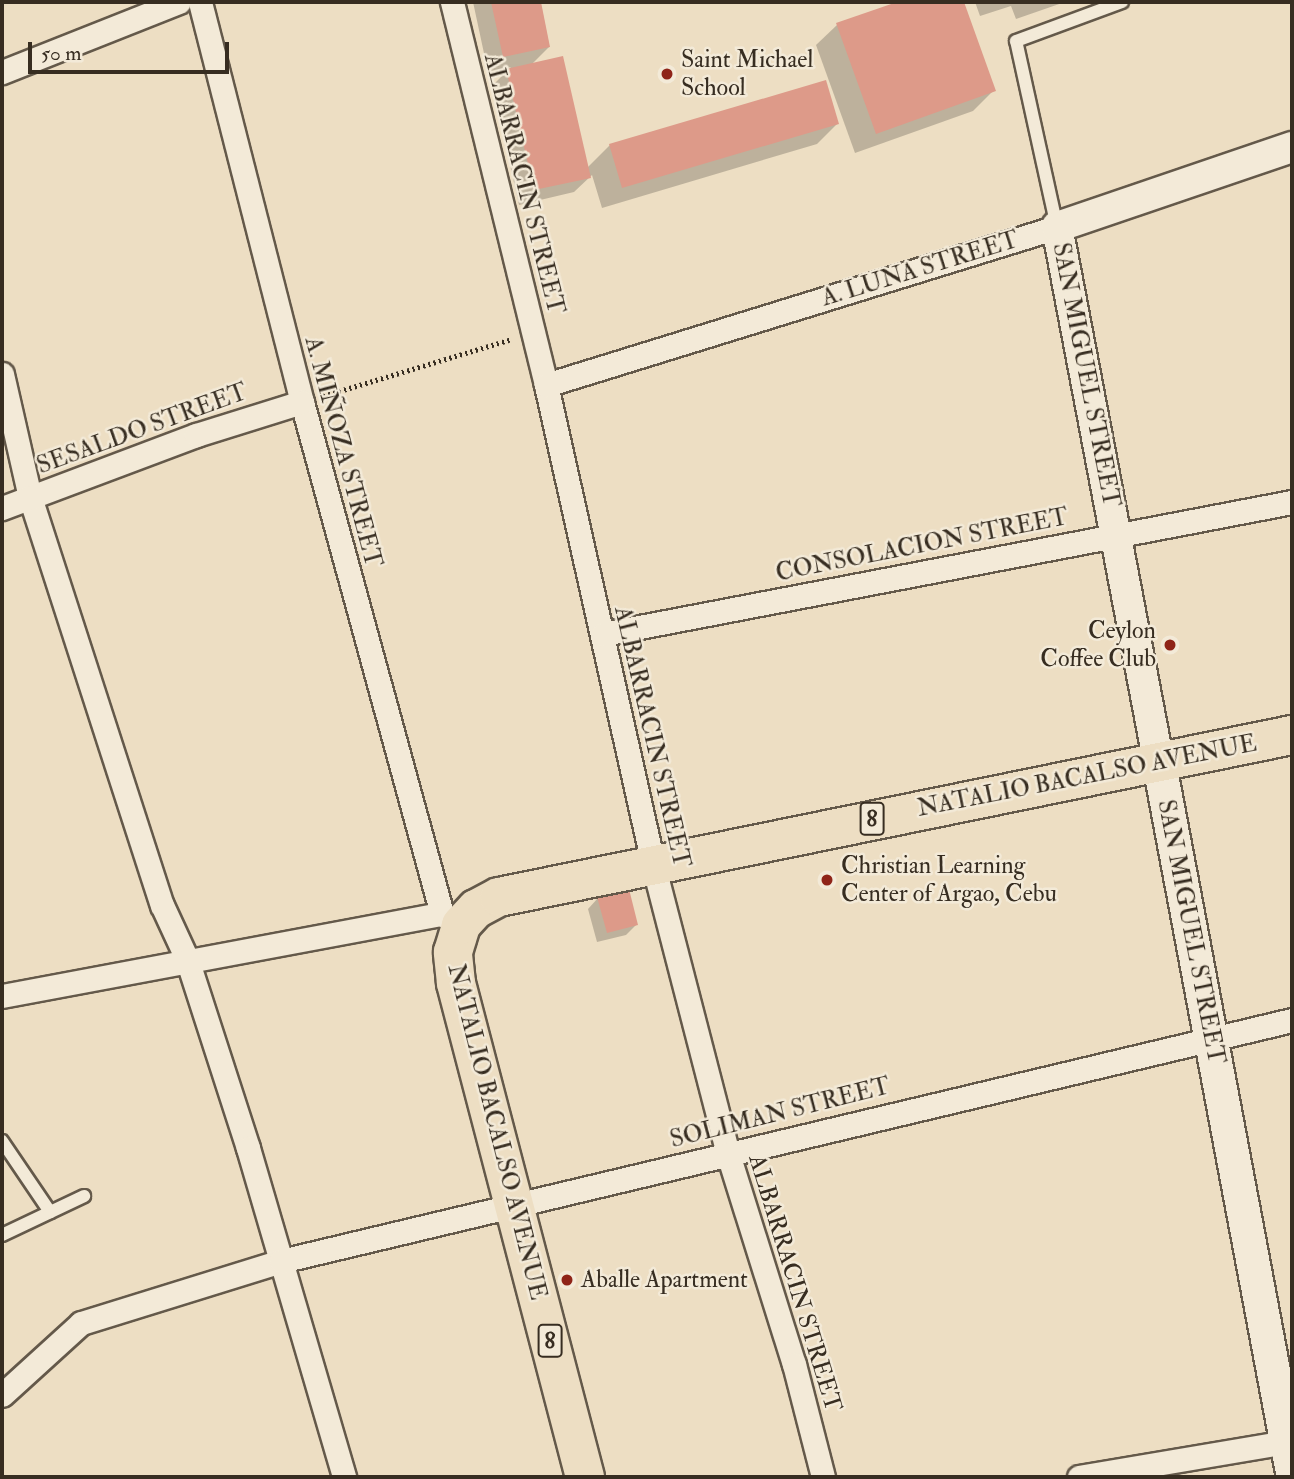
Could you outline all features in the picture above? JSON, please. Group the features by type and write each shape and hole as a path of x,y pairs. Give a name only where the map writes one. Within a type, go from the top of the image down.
{"highway":[{"name":"NATALIO BACALSO AVENUE","path":"585,1477 456,983 452,920 499,897 1292,736"}],"main road":[{"name":"SAN MIGUEL STREET","path":"1159,764 1290,1452"}],"street":[{"path":"2,72 179,2"},
{"name":"A. MIÑOZA STREET","path":"200,2 302,402 452,920"},
{"name":"ALBARRACIN STREET","path":"452,2 546,385 653,864 728,1154 794,1364 823,1477"},
{"name":"A. LUNA STREET","path":"546,385 1056,228 1292,147"},
{"name":"SAN MIGUEL STREET","path":"1056,228 1118,533 1159,764"},
{"path":"2,374 30,497 158,893 187,959 281,1261 344,1477"},
{"name":"SESALDO STREET","path":"2,508 196,435 302,402"},
{"name":"CONSOLACION STREET","path":"603,634 1118,533 1292,502"},
{"path":"2,996 187,959 452,920"},
{"name":"SOLIMAN STREET","path":"2,1395 81,1323 281,1261 996,1087 1292,1020"},
{"path":"1079,1477 1290,1452"}],"lane":[{"path":"1056,228 1016,41 1122,2"},
{"path":"2,1141 50,1212"},
{"path":"2,1235 84,1196"}],"path":[{"path":"302,402 533,332"}],"building":[{"path":"491,2 541,2 550,47 503,57"},
{"path":"897,2 964,2 996,91 876,134 836,23"},
{"path":"563,56 591,178 534,190 506,69"},
{"path":"826,80 839,124 622,188 609,144"},
{"path":"629,889 638,925 607,933 597,897"}],"place":[{"name":"Saint Michael School","path":"667,74"},
{"name":"Ceylon Coffee Club","path":"1170,645"},
{"name":"Christian Learning Center of Argao, Cebu","path":"827,880"},
{"name":"Aballe Apartment","path":"567,1280"}]}
